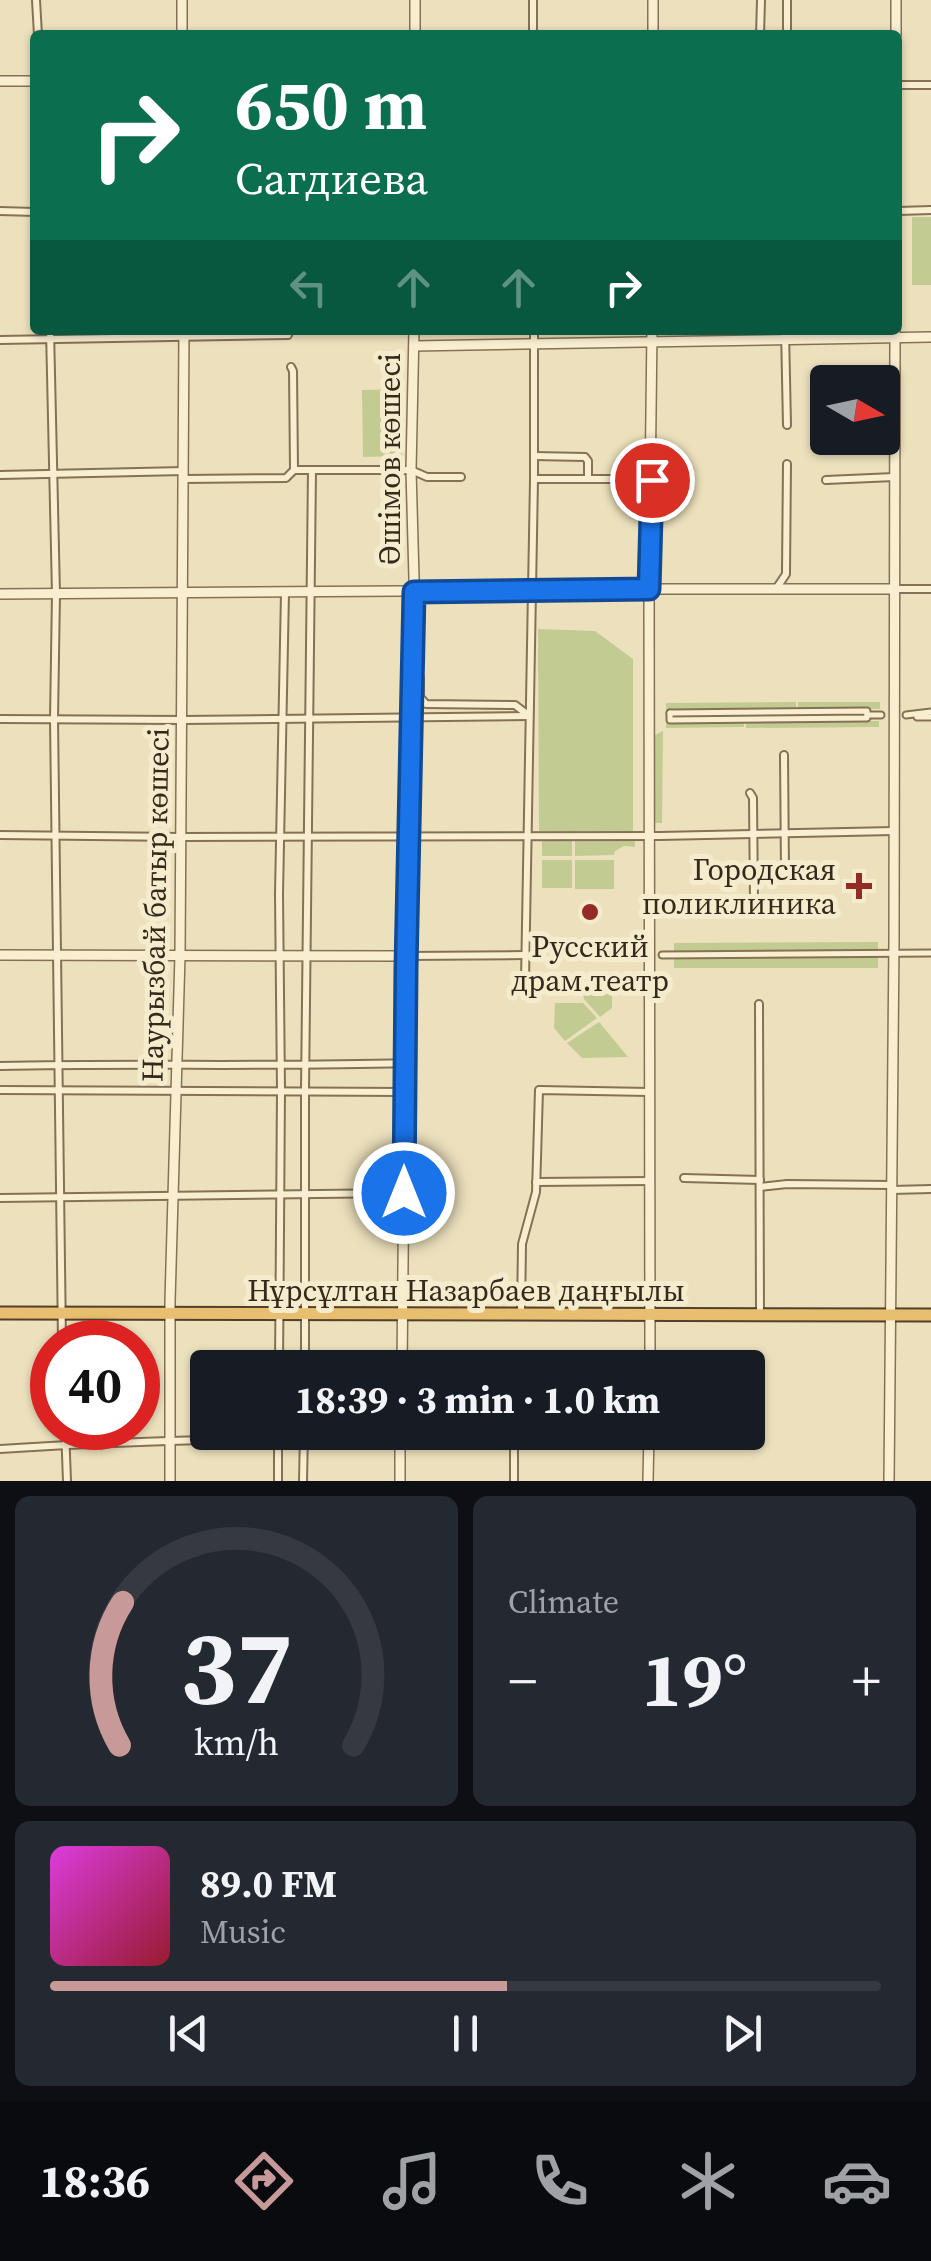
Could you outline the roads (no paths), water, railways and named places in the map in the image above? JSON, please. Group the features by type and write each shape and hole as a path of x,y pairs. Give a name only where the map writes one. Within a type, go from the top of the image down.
{"highway":[{"name":"Нұрсұлтан Назарбаев даңғылы","path":"0,1314 931,1316"}],"street":[{"path":"36,0 38,30"},
{"path":"182,0 182,30"},
{"path":"415,0 415,30"},
{"path":"533,0 533,30"},
{"path":"653,0 653,30"},
{"path":"760,0 760,30"},
{"path":"787,0 787,30"},
{"path":"896,0 896,30"},
{"path":"0,81 30,81"},
{"path":"902,85 931,85"},
{"path":"902,210 931,210"},
{"path":"0,211 30,212"},
{"path":"0,340 50,335 62,1320"},
{"name":"Наурызбай батыр көшесі","path":"170,1481 170,1315 182,837 184,335"},
{"name":"Әшімов көшесі","path":"402,1350 414,335"},
{"path":"522,991 534,335"},
{"path":"650,1350 652,335"},
{"path":"414,346 652,342 785,335 786,425"},
{"path":"890,1481 895,335"},
{"path":"902,335 931,337"},
{"path":"291,367 294,470"},
{"path":"534,456 586,458 588,479"},
{"path":"776,589 786,574 787,464"},
{"path":"0,475 286,478 294,470 412,470 427,477 460,477"},
{"path":"304,1350 312,470"},
{"path":"826,480 894,477"},
{"path":"534,479 652,480"},
{"path":"0,594 931,589"},
{"path":"279,1350 279,894 285,592"},
{"path":"411,676 420,678 420,697 426,704 515,705 528,716"},
{"path":"906,714 931,714"},
{"path":"667,716 670,720 685,716 881,715"},
{"path":"0,719 528,716"},
{"path":"784,756 785,872"},
{"path":"750,793 754,903"},
{"path":"0,835 894,832"},
{"path":"662,955 931,954"},
{"path":"0,955 525,956"},
{"path":"759,1004 760,1316"},
{"path":"0,1066 405,1063"},
{"path":"0,1090 405,1092"},
{"path":"521,1314 522,1244 534,1201 539,1090 649,1092"},
{"path":"684,1178 931,1189"},
{"path":"536,1182 648,1181"},
{"path":"0,1198 404,1193"},
{"path":"160,1440 190,1439"},
{"path":"0,1450 30,1448"},
{"path":"66,1450 67,1481"},
{"path":"278,1450 278,1481"},
{"path":"303,1481 304,1450"},
{"path":"400,1450 400,1481"},
{"path":"514,1450 514,1481"},
{"path":"648,1481 649,1450"}],"place":[{"name":"Городская поликлиника","path":"859,886"},
{"name":"Русский драм.театр","path":"590,912"}]}
